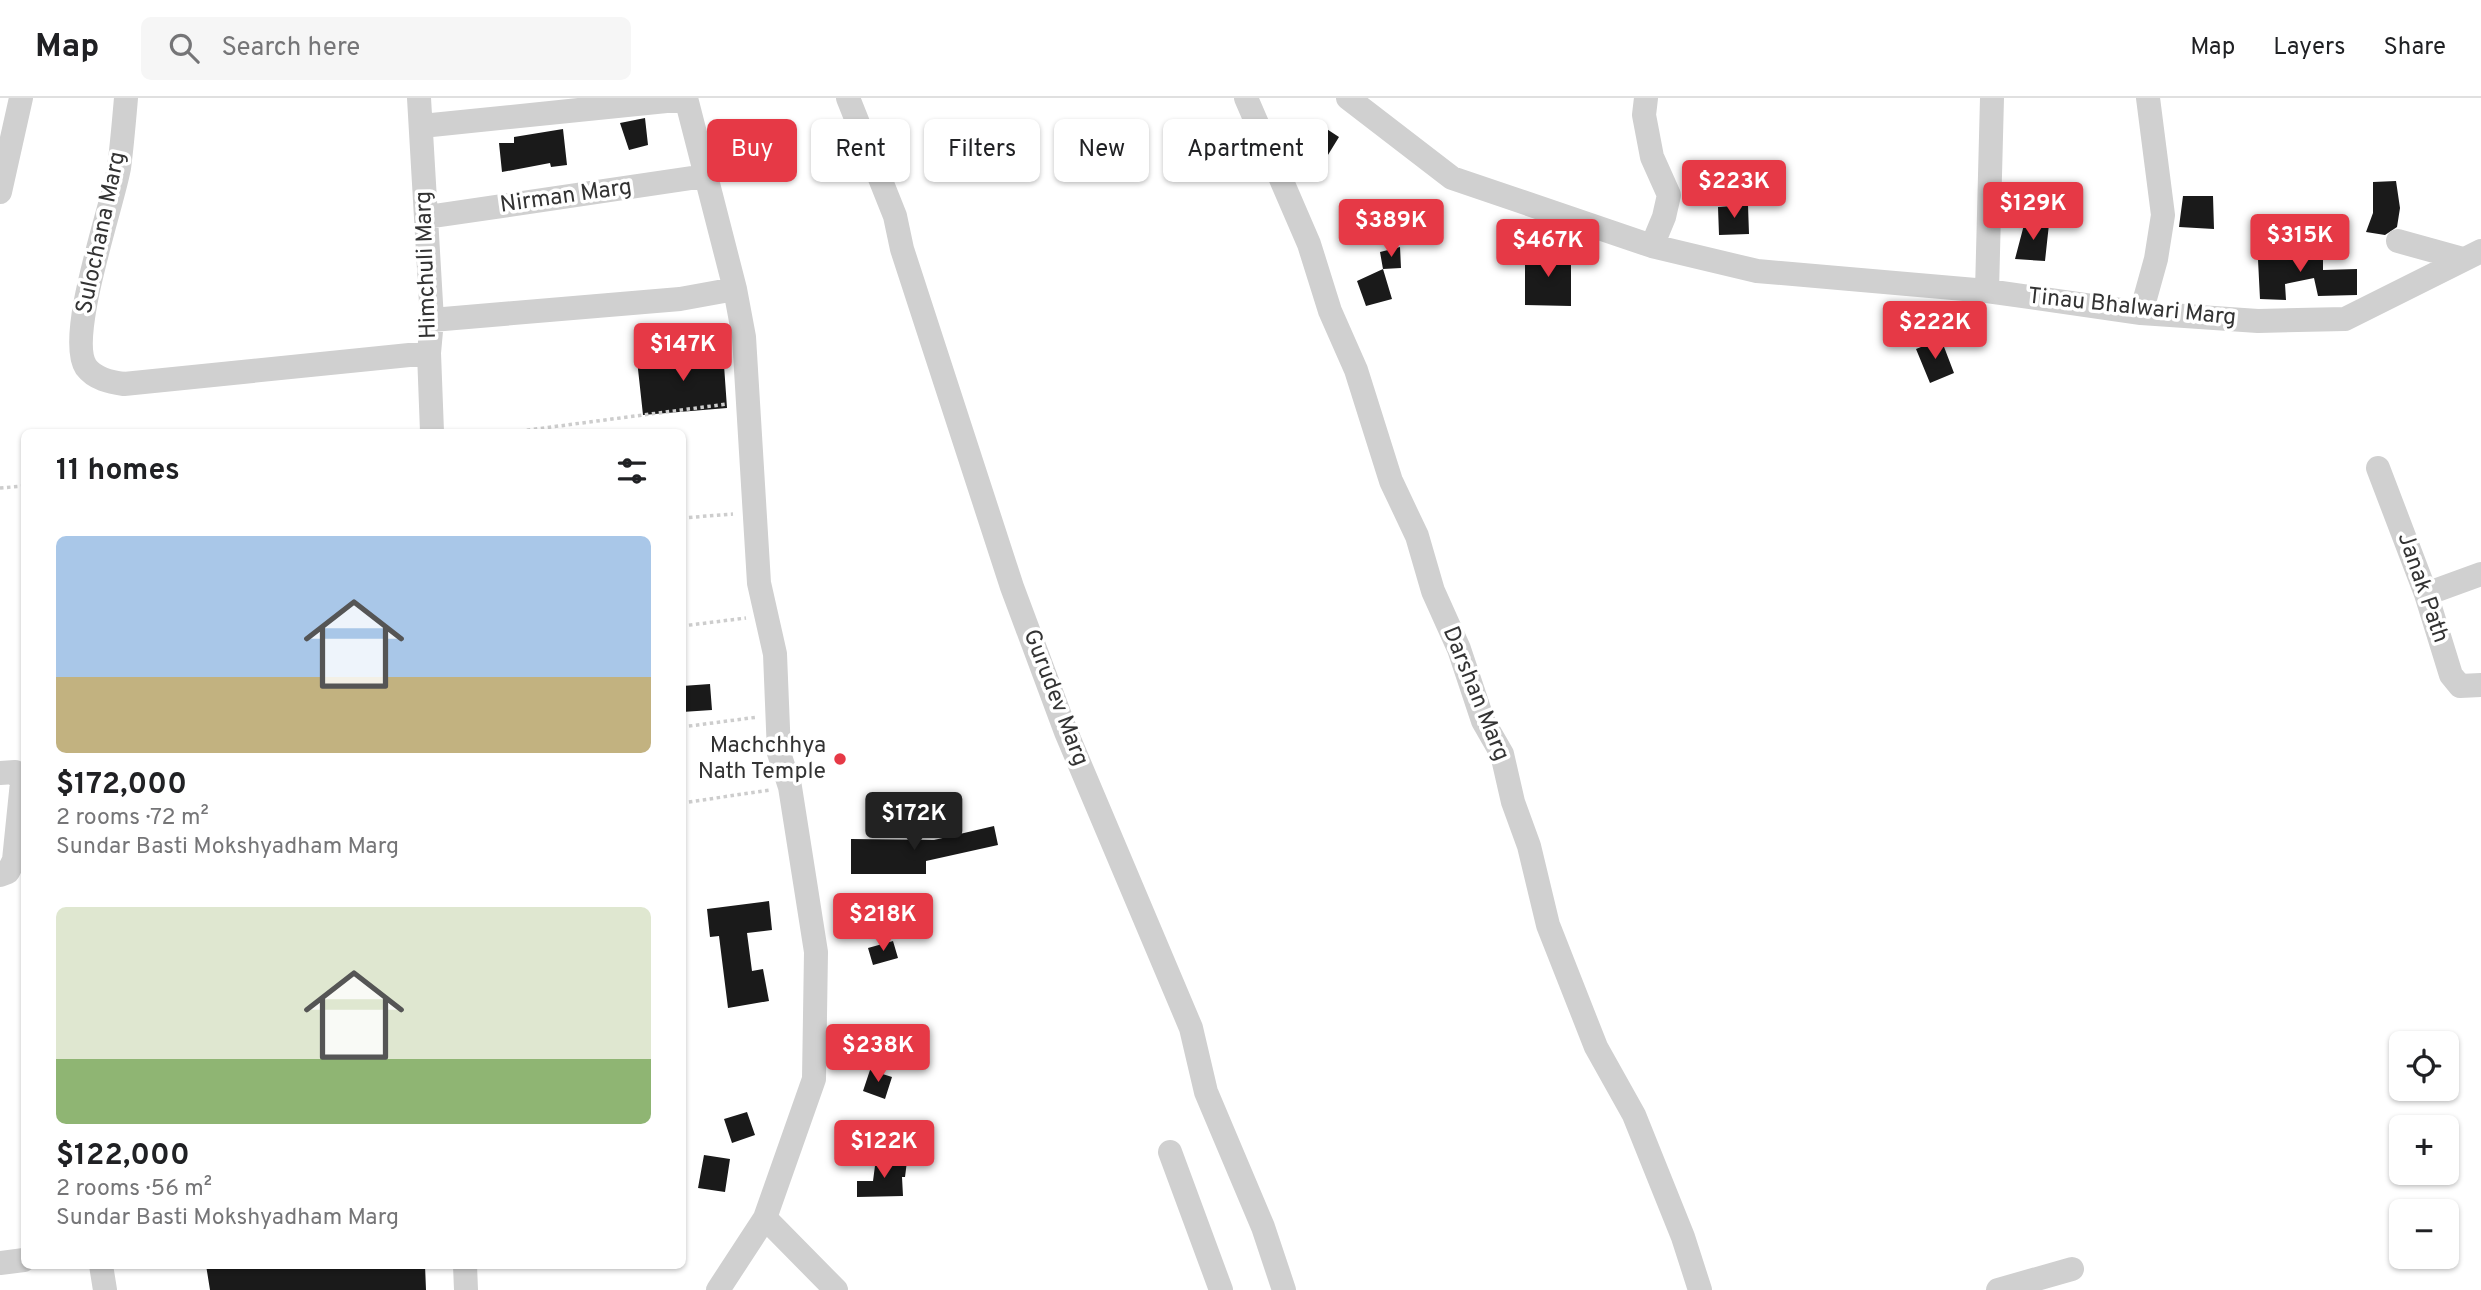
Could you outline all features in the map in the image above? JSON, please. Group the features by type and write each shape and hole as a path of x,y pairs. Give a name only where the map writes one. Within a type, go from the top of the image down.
{"street":[{"path":"1,187 21,98"},
{"name":"Sulochana Marg","path":"126,98 119,168 83,314 79,345 86,367 104,381 124,384 429,353"},
{"name":"Himchuli Marg","path":"419,98 432,320 429,353 432,429"},
{"path":"422,125 686,98 735,289 744,337 760,583 775,654 779,753 790,787 816,952 814,1080 765,1218 718,1290"},
{"name":"Gurudev Marg","path":"848,98 895,216 902,249 966,453 1012,587 1066,732 1191,1028 1206,1093 1263,1227 1284,1290"},
{"name":"Darshan Marg","path":"1246,98 1309,244 1330,311 1356,370 1391,481 1417,536 1433,591 1459,649 1483,722 1502,754 1513,802 1529,846 1548,925 1596,1047 1634,1115 1683,1237 1700,1290"},
{"name":"Tinau Bhalwari Marg","path":"1348,98 1452,178 1652,246 1756,271 1986,291 2141,313 2258,321 2345,319 2472,255"},
{"path":"1646,98 1644,115 1652,157 1669,195 1664,217 1652,246"},
{"path":"1986,291 1992,98"},
{"path":"2141,313 2156,258 2163,215 2148,98"},
{"name":"Nirman Marg","path":"426,217 705,176"},
{"path":"2398,241 2472,255"},
{"path":"432,320 680,299 735,289"},
{"name":"Janak Path","path":"2378,468 2426,594 2451,675 2460,686 2481,685"},
{"path":"2426,594 2481,574"},
{"path":"0,773 19,775 21,789"},
{"path":"0,875 8,872 14,860 21,804"},
{"path":"1170,1152 1221,1290"},
{"path":"765,1218 836,1290"},
{"path":"0,1263 21,1260"},
{"path":"102,1269 105,1290"},
{"path":"465,1269 466,1290"},
{"path":"1998,1290 2072,1269"}],"path":[{"path":"536,429 749,401"},
{"path":"0,488 21,486"},
{"path":"686,518 756,512"},
{"path":"686,626 767,616"},
{"path":"686,726 777,715"},
{"path":"686,802 790,787"}],"building":[{"path":"645,118 648,145 629,150 620,123"},
{"path":"563,129 567,165 551,167 550,163 502,172 499,143 514,143 514,137"},
{"path":"1328,130 1339,137 1328,155"},
{"path":"2396,181 2400,208 2397,227 2385,235 2366,232 2373,213 2373,182"},
{"path":"2183,196 2213,196 2214,229 2179,227"},
{"path":"1748,205 1749,234 1719,235 1718,207"},
{"path":"2025,221 2049,224 2045,261 2015,259"},
{"path":"2277,239 2277,259 2312,254 2323,256 2323,270 2357,269 2357,295 2318,296 2314,278 2285,284 2286,300 2260,299 2257,240"},
{"path":"1400,247 1401,268 1383,269 1380,252"},
{"path":"1525,253 1571,253 1571,306 1525,305"},
{"path":"1383,269 1392,299 1366,306 1357,281"},
{"path":"1941,339 1954,373 1930,383 1916,349"},
{"path":"723,351 727,408 643,415 637,360"},
{"path":"710,684 712,710 686,712 686,686"},
{"path":"994,826 998,845 926,861 926,874 851,874 851,839 934,840"},
{"path":"769,901 772,930 747,933 752,971 763,969 769,1001 728,1008 719,936 710,937 707,909"},
{"path":"893,941 898,958 873,965 868,948"},
{"path":"870,1070 892,1077 885,1099 863,1091"},
{"path":"747,1112 755,1135 732,1143 724,1119"},
{"path":"704,1155 730,1159 725,1192 698,1188"},
{"path":"876,1158 907,1161 905,1177 902,1177 903,1196 857,1197 857,1181 873,1181"},
{"path":"207,1269 425,1269 426,1290 210,1290"}],"place":[{"name":"Machchhya Nath Temple","path":"840,759"}]}
